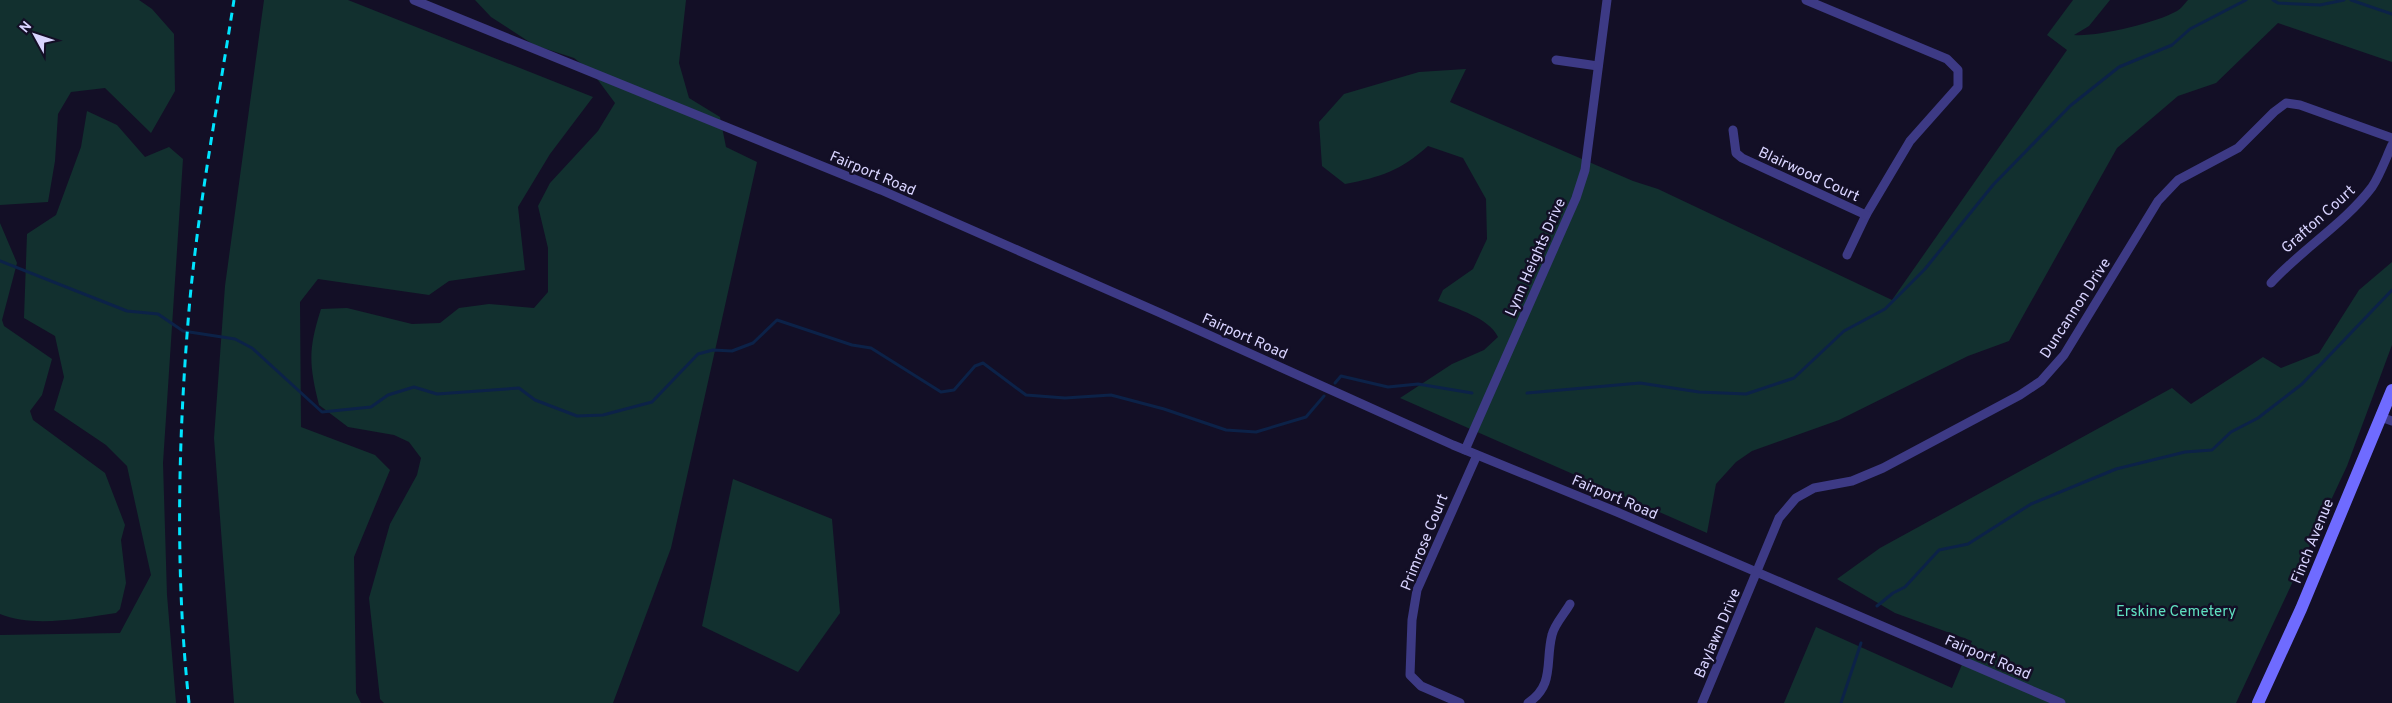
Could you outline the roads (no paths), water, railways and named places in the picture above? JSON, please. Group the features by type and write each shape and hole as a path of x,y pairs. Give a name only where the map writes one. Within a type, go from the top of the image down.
{"main road":[{"name":"Finch Avenue","path":"2258,703 2386,419 2392,390"}],"street":[{"name":"Fairport Road","path":"414,0 881,190 1464,450 1616,512 2061,703"},
{"name":"Lynn Heights Drive","path":"1464,450 1576,198 1585,170 1607,0"},
{"path":"1806,0 1947,59 1958,70 1958,87 1910,141 1866,215 1847,255"},
{"path":"1556,60 1598,66"},
{"name":"Duncannon Drive","path":"1757,574 1780,518 1796,498 1814,488 1852,481 1882,468 2020,395 2041,381 2064,355 2158,201 2178,180 2238,148 2274,112 2286,103 2300,105 2392,138"},
{"name":"Blairwood Court","path":"1733,130 1736,153 1742,158 1866,215"},
{"name":"Grafton Court","path":"2271,283 2289,263 2355,206 2373,186 2392,145"},
{"name":"Primrose Court","path":"1460,703 1421,686 1410,674 1412,620 1417,590 1476,455"},
{"name":"Baylawn Drive","path":"1702,703 1757,574"},
{"path":"1528,703 1540,695 1546,684 1552,633 1570,604"}],"waterway":[{"path":"1527,393 1640,383 1699,392 1746,394 1794,378 1844,331 1885,309 1925,269 1993,185 2070,106 2119,67 2172,45 2190,29 2246,0"},
{"path":"2273,0 2278,3 2320,5 2344,0"},
{"path":"2351,0 2392,14"},
{"path":"0,261 127,311 158,314 183,331 235,339 252,348 322,412 371,407 388,395 414,387 437,394 519,388 535,400 577,416 603,415 652,402 698,354 713,350 732,351 753,343 777,320 852,345 871,348 941,392 954,390 975,366 983,363 1026,395 1065,398 1111,395 1164,409 1226,430 1256,432 1306,417 1324,396"},
{"path":"1877,606 1893,593 1905,587 1939,550 1968,544 2031,504 2116,469 2185,452 2212,450 2231,432 2258,418 2302,384 2392,290"},
{"path":"1335,383 1341,376 1388,387 1418,384 1472,393"},
{"path":"1841,703 1861,643"}],"railway":[{"path":"189,703 180,556 180,458 185,359 198,232 234,0"}],"park label":[{"name":"Erskine Cemetery","path":"2176,611"}]}
